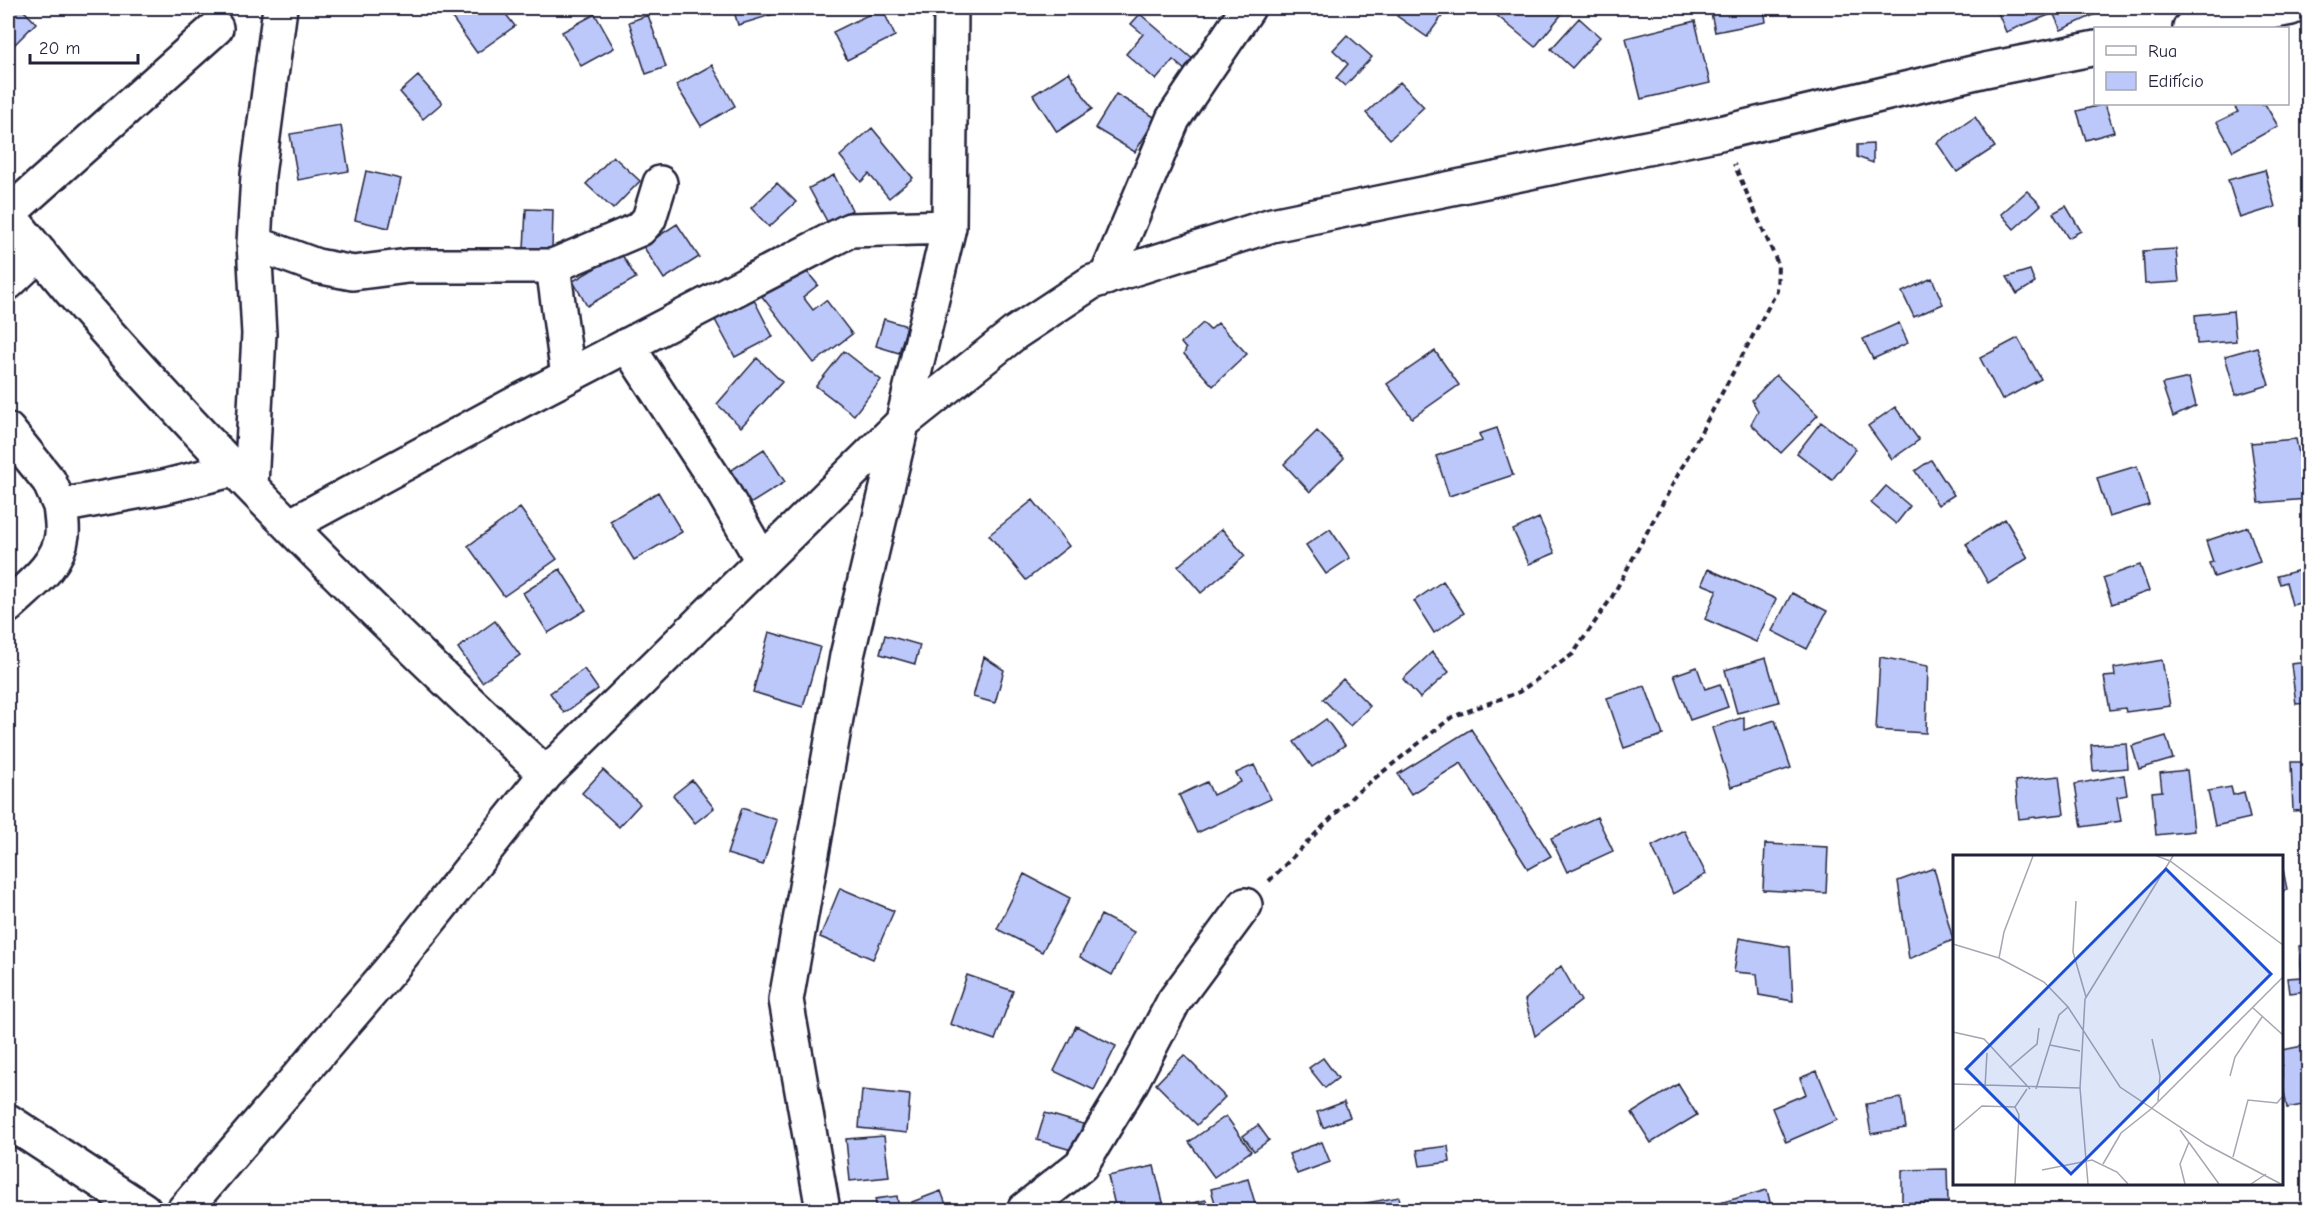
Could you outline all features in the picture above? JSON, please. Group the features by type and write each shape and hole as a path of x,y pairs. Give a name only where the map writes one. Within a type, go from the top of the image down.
{"street":[{"path":"243,477 258,334 254,243 258,175 280,8"},
{"path":"823,1210 786,1000 847,656 949,227 951,8"},
{"path":"1106,278 1173,119 1248,8"},
{"path":"2195,27 2291,8"},
{"path":"216,28 8,214 135,363 243,477 422,659 546,774"},
{"path":"184,1210 390,970 546,774 902,423 1024,327 1092,282 1272,225 1720,133 1985,70 2094,48"},
{"path":"254,243 317,266 352,273 408,266 553,266 640,229 650,219 660,183"},
{"path":"291,525 568,376 850,230 949,227"},
{"path":"8,283 40,253"},
{"path":"553,266 568,376"},
{"path":"627,345 723,492 762,560"},
{"path":"8,430 29,453 49,481 60,506 62,536 56,552 41,575 8,606"},
{"path":"60,506 163,487 243,477"},
{"path":"1024,1210 1081,1165 1131,1083 1174,1001 1245,905"},
{"path":"8,1121 144,1210"}],"path":[{"path":"1245,905 1355,794 1452,717 1519,692 1573,654 1612,597 1778,291 1778,264 1720,133"}],"building":[{"path":"8,8 21,8 36,23 8,51"},
{"path":"445,8 501,8 515,26 477,53"},
{"path":"733,8 772,8 774,14 738,25"},
{"path":"882,8 895,36 847,60 833,32"},
{"path":"1403,8 1448,8 1427,37 1397,16"},
{"path":"1500,8 1552,8 1561,15 1535,47 1495,14"},
{"path":"1710,8 1764,8 1766,22 1715,32"},
{"path":"1996,8 2046,8 2049,15 2006,32"},
{"path":"2051,8 2104,8 2105,10 2061,30"},
{"path":"595,14 614,48 581,66 562,32"},
{"path":"1140,14 1195,61 1187,72 1173,60 1156,80 1126,54 1143,34 1131,24"},
{"path":"648,15 666,67 646,74 629,22"},
{"path":"1579,18 1600,37 1572,68 1551,49"},
{"path":"1695,21 1710,83 1641,99 1626,38"},
{"path":"1347,35 1372,57 1345,86 1336,78 1348,64 1333,50"},
{"path":"712,65 735,106 701,126 676,85"},
{"path":"1069,72 1092,109 1057,132 1033,95"},
{"path":"418,76 442,103 423,119 400,92"},
{"path":"1400,82 1424,107 1390,139 1366,113"},
{"path":"1116,94 1156,118 1135,152 1095,128"},
{"path":"2105,105 2114,132 2086,140 2077,111"},
{"path":"2234,105 2266,105 2278,126 2233,151 2217,122 2238,112"},
{"path":"1975,117 1995,147 1957,172 1937,143"},
{"path":"341,126 349,171 298,180 290,134"},
{"path":"872,128 913,178 889,198 869,174 861,182 840,156"},
{"path":"1873,144 1873,163 1857,157 1857,145"},
{"path":"613,156 640,181 613,209 586,184"},
{"path":"2265,170 2275,207 2240,218 2228,180"},
{"path":"366,171 401,179 389,228 355,220"},
{"path":"834,175 852,210 828,223 809,188"},
{"path":"777,183 796,202 769,227 751,208"},
{"path":"2027,191 2041,205 2014,229 2001,214"},
{"path":"2066,206 2081,231 2068,238 2053,213"},
{"path":"526,209 553,210 552,250 524,249"},
{"path":"677,224 699,257 664,279 643,246"},
{"path":"2176,249 2179,282 2145,284 2143,251"},
{"path":"621,253 636,278 587,306 573,281"},
{"path":"800,263 818,285 803,297 813,310 826,300 852,334 814,363 760,294"},
{"path":"2030,270 2035,283 2017,294 2007,277"},
{"path":"1932,278 1943,304 1914,317 1902,292"},
{"path":"753,298 773,337 735,357 714,318"},
{"path":"2233,311 2236,341 2197,344 2195,315"},
{"path":"884,319 907,326 899,353 876,346"},
{"path":"1203,323 1210,330 1218,323 1247,354 1213,386 1184,354 1186,349 1181,343"},
{"path":"1899,323 1908,343 1873,359 1863,339"},
{"path":"2018,338 2041,379 2002,400 1980,358"},
{"path":"2257,347 2269,385 2236,395 2225,356"},
{"path":"844,351 881,380 854,415 816,386"},
{"path":"1435,351 1459,385 1412,418 1387,384"},
{"path":"757,358 782,382 741,427 717,404"},
{"path":"1776,375 1818,415 1781,453 1751,424 1758,411 1752,400"},
{"path":"2189,378 2196,406 2173,417 2162,384"},
{"path":"1895,407 1919,440 1892,459 1868,426"},
{"path":"1821,422 1856,449 1832,480 1797,453"},
{"path":"1497,428 1513,475 1449,496 1436,456 1482,441 1479,434"},
{"path":"1317,431 1344,458 1310,492 1284,464"},
{"path":"2296,439 2308,499 2259,503 2251,443"},
{"path":"764,449 785,482 750,504 730,471"},
{"path":"1931,460 1954,495 1938,505 1915,471"},
{"path":"2137,466 2149,505 2109,517 2097,478"},
{"path":"1886,486 1910,506 1896,524 1871,503"},
{"path":"658,492 682,532 634,560 610,521"},
{"path":"1033,500 1069,546 1026,580 989,535"},
{"path":"520,508 557,559 504,596 468,546"},
{"path":"1539,518 1555,553 1529,564 1513,530"},
{"path":"2005,519 2028,558 1988,583 1966,544"},
{"path":"2248,527 2260,562 2214,577 2209,563 2213,562 2206,541"},
{"path":"1222,529 1245,556 1201,593 1178,566"},
{"path":"1330,529 1350,558 1326,574 1306,545"},
{"path":"2140,565 2149,591 2112,604 2103,578"},
{"path":"2308,568 2308,601 2292,605 2286,582 2280,584 2277,576"},
{"path":"560,569 586,610 548,633 523,593"},
{"path":"1708,569 1776,599 1756,642 1705,619 1717,590 1702,584"},
{"path":"1443,581 1464,613 1434,633 1414,601"},
{"path":"1792,593 1827,611 1807,649 1772,631"},
{"path":"495,621 520,655 482,682 458,648"},
{"path":"769,632 820,647 803,707 753,692"},
{"path":"885,635 920,645 915,664 880,654"},
{"path":"1432,652 1449,672 1420,698 1403,679"},
{"path":"984,657 1004,670 995,703 973,697"},
{"path":"1880,657 1928,666 1926,733 1876,730"},
{"path":"1766,658 1779,702 1737,713 1725,670"},
{"path":"2162,660 2170,706 2126,712 2125,708 2110,710 2104,677 2115,676 2114,668"},
{"path":"2308,662 2308,703 2296,704 2291,664"},
{"path":"1697,667 1705,689 1720,684 1728,707 1690,720 1674,675"},
{"path":"584,669 598,689 564,713 550,693"},
{"path":"1343,679 1370,706 1350,726 1323,699"},
{"path":"1645,686 1663,735 1624,748 1607,698"},
{"path":"1744,717 1744,730 1775,720 1791,768 1731,787 1712,728"},
{"path":"1326,719 1345,745 1312,767 1294,742"},
{"path":"1471,729 1551,856 1528,869 1461,763 1411,794 1398,774"},
{"path":"2166,736 2173,759 2139,769 2132,746"},
{"path":"2126,743 2128,768 2093,771 2091,745"},
{"path":"2291,762 2308,762 2308,810 2293,811"},
{"path":"1254,765 1271,799 1197,833 1179,795 1207,782 1213,795 1241,782 1236,773"},
{"path":"603,770 640,804 619,827 582,793"},
{"path":"2187,770 2194,831 2156,835 2152,792 2162,791 2160,773"},
{"path":"2124,775 2127,795 2117,797 2121,821 2082,827 2075,784"},
{"path":"2059,776 2064,814 2019,819 2015,781"},
{"path":"692,780 714,808 695,823 673,795"},
{"path":"2231,787 2233,795 2244,792 2250,818 2215,826 2208,791"},
{"path":"742,808 777,820 763,865 727,854"},
{"path":"1597,817 1613,851 1567,872 1551,838"},
{"path":"1684,830 1706,874 1673,894 1652,846"},
{"path":"1765,844 1828,847 1826,893 1763,890"},
{"path":"1934,868 1953,940 1909,959 1898,881"},
{"path":"2283,869 2287,890 2283,891"},
{"path":"1024,874 1070,898 1042,952 997,929"},
{"path":"840,888 894,911 873,959 820,937"},
{"path":"1101,915 1134,932 1112,975 1080,957"},
{"path":"1739,938 1790,947 1793,1001 1759,995 1757,974 1734,972"},
{"path":"2308,945 2308,991 2289,993 2287,978 2302,977 2299,946"},
{"path":"1561,966 1581,1001 1535,1036 1525,1000"},
{"path":"967,975 1013,991 995,1040 950,1024"},
{"path":"2305,1016 2308,1016 2308,1032 2305,1032"},
{"path":"1076,1026 1116,1046 1094,1090 1054,1071"},
{"path":"2308,1045 2308,1104 2287,1108 2283,1086 2283,1050"},
{"path":"1184,1055 1225,1097 1197,1125 1156,1084"},
{"path":"1323,1058 1338,1078 1325,1088 1309,1068"},
{"path":"1817,1071 1837,1120 1786,1142 1772,1108 1806,1094 1800,1078"},
{"path":"1678,1084 1697,1115 1651,1143 1632,1113"},
{"path":"862,1090 910,1095 907,1133 859,1128"},
{"path":"1901,1098 1906,1128 1871,1134 1866,1104"},
{"path":"1344,1102 1350,1117 1323,1128 1317,1112"},
{"path":"1045,1113 1083,1124 1075,1151 1037,1140"},
{"path":"1226,1116 1251,1151 1214,1177 1189,1142"},
{"path":"1258,1125 1269,1140 1254,1151 1243,1136"},
{"path":"884,1136 889,1177 850,1181 846,1139"},
{"path":"1322,1142 1330,1162 1297,1174 1289,1154"},
{"path":"1448,1146 1450,1162 1420,1166 1417,1150"},
{"path":"1154,1166 1165,1210 1116,1210 1108,1176"},
{"path":"1947,1169 1948,1202 1902,1203 1902,1170"},
{"path":"1248,1179 1257,1210 1217,1210 1211,1189"},
{"path":"1767,1190 1772,1210 1713,1210 1712,1205"},
{"path":"941,1191 948,1210 915,1210 912,1202"},
{"path":"897,1196 899,1210 877,1210 875,1199"},
{"path":"1399,1197 1402,1210 1350,1210 1349,1206"},
{"path":"1206,1200 1209,1210 1167,1210 1167,1209"},
{"path":"1994,1206 1995,1210 1949,1210 1949,1209"}]}
